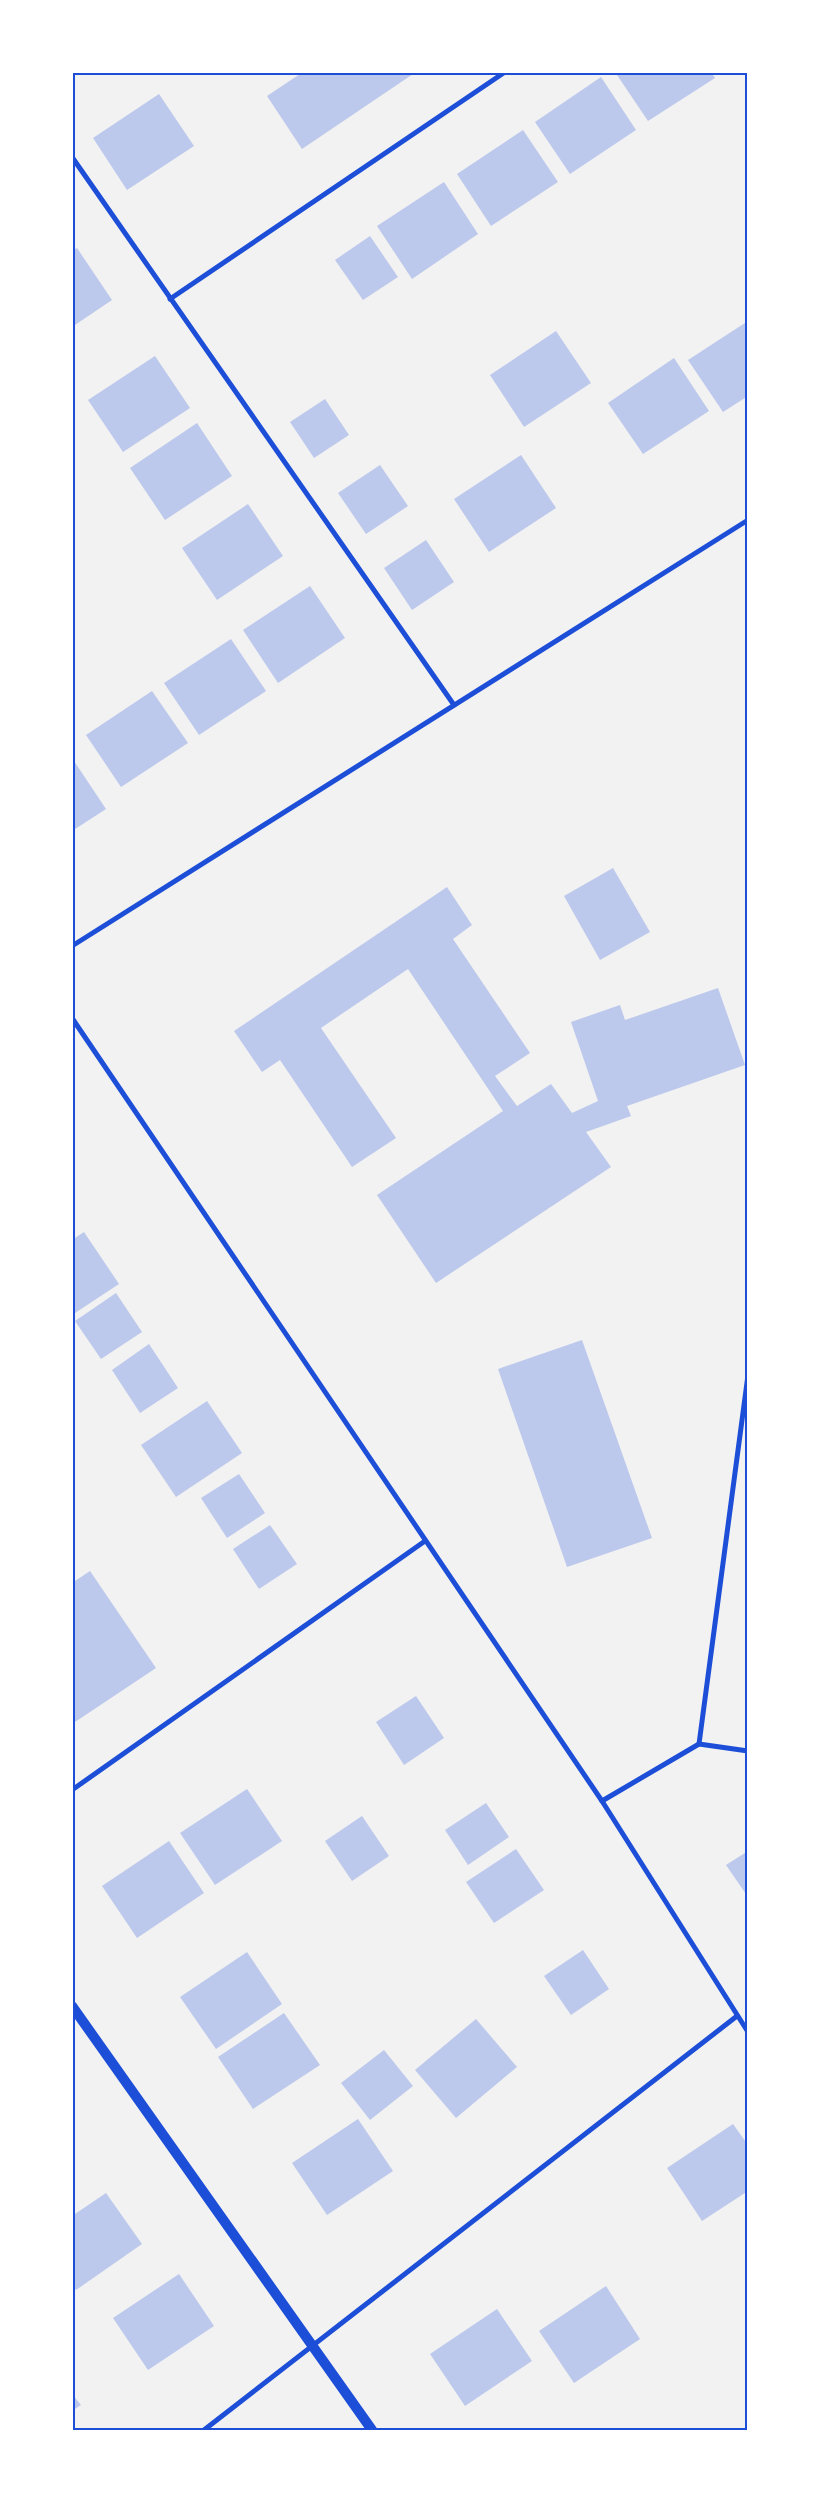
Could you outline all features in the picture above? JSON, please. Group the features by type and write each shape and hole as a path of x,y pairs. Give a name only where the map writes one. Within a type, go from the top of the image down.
{"main road":[{"path":"72,2006 372,2430"}],"street":[{"path":"170,299 505,72"},
{"path":"72,157 454,705"},
{"path":"72,946 748,520"},
{"path":"72,1018 602,1801 748,2032"},
{"path":"699,1744 748,1375"},
{"path":"72,1790 425,1542"},
{"path":"602,1801 699,1744 748,1751"},
{"path":"204,2430 737,2016"}],"building":[{"path":"303,72 416,72 302,149 267,96"},
{"path":"615,72 711,72 715,78 648,121"},
{"path":"601,77 636,130 570,174 535,122"},
{"path":"159,94 194,146 127,190 93,138"},
{"path":"523,130 558,182 491,226 457,174"},
{"path":"444,182 478,234 412,279 377,226"},
{"path":"370,236 398,277 363,300 335,260"},
{"path":"77,248 112,300 72,327 72,251"},
{"path":"748,321 748,396 723,412 688,360"},
{"path":"556,331 591,383 524,427 490,375"},
{"path":"155,356 190,408 123,452 88,400"},
{"path":"674,358 709,411 643,454 608,403"},
{"path":"325,399 349,435 314,458 290,422"},
{"path":"197,423 232,476 165,520 130,468"},
{"path":"521,455 556,508 489,552 454,499"},
{"path":"380,465 408,506 366,534 338,493"},
{"path":"248,504 283,556 217,600 182,548"},
{"path":"426,540 454,582 412,610 384,568"},
{"path":"310,586 345,638 278,683 243,630"},
{"path":"231,639 266,691 199,735 164,683"},
{"path":"152,691 188,743 121,787 86,735"},
{"path":"72,758 106,809 72,831"},
{"path":"613,868 650,932 600,960 564,896"},
{"path":"447,887 472,925 453,939 530,1053 495,1076 517,1106 551,1084 572,1113 598,1101 571,1022 620,1005 625,1020 718,988 745,1065 627,1106 631,1116 586,1132 611,1167 436,1283 377,1195 503,1111 408,969 321,1028 396,1138 352,1167 280,1060 262,1072 234,1031"},
{"path":"84,1232 119,1284 72,1315 72,1240"},
{"path":"116,1293 142,1332 101,1359 75,1321"},
{"path":"582,1340 652,1538 567,1567 498,1369"},
{"path":"149,1344 178,1388 140,1413 112,1370"},
{"path":"207,1401 242,1453 176,1497 141,1445"},
{"path":"239,1474 265,1513 227,1538 201,1498"},
{"path":"270,1525 297,1564 259,1589 233,1549"},
{"path":"90,1571 156,1668 72,1724 72,1583"},
{"path":"416,1696 444,1738 404,1765 376,1722"},
{"path":"247,1789 282,1841 215,1885 180,1833"},
{"path":"486,1803 509,1837 468,1865 445,1830"},
{"path":"362,1816 389,1856 352,1881 325,1841"},
{"path":"169,1841 204,1893 137,1938 102,1886"},
{"path":"516,1849 544,1890 494,1923 466,1882"},
{"path":"748,1851 748,1897 726,1865"},
{"path":"583,1950 609,1989 571,2015 544,1976"},
{"path":"247,1952 282,2004 216,2049 180,1997"},
{"path":"284,2013 320,2065 253,2109 218,2057"},
{"path":"476,2019 517,2067 456,2118 415,2070"},
{"path":"384,2050 413,2086 370,2120 341,2083"},
{"path":"358,2119 393,2171 327,2215 292,2163"},
{"path":"733,2124 748,2145 748,2191 702,2221 667,2168"},
{"path":"106,2193 142,2244 76,2290 72,2285 72,2216"},
{"path":"179,2274 214,2326 148,2370 113,2318"},
{"path":"606,2286 640,2339 574,2383 539,2331"},
{"path":"497,2309 532,2361 465,2406 430,2354"},
{"path":"72,2394 81,2405 72,2411"}]}
